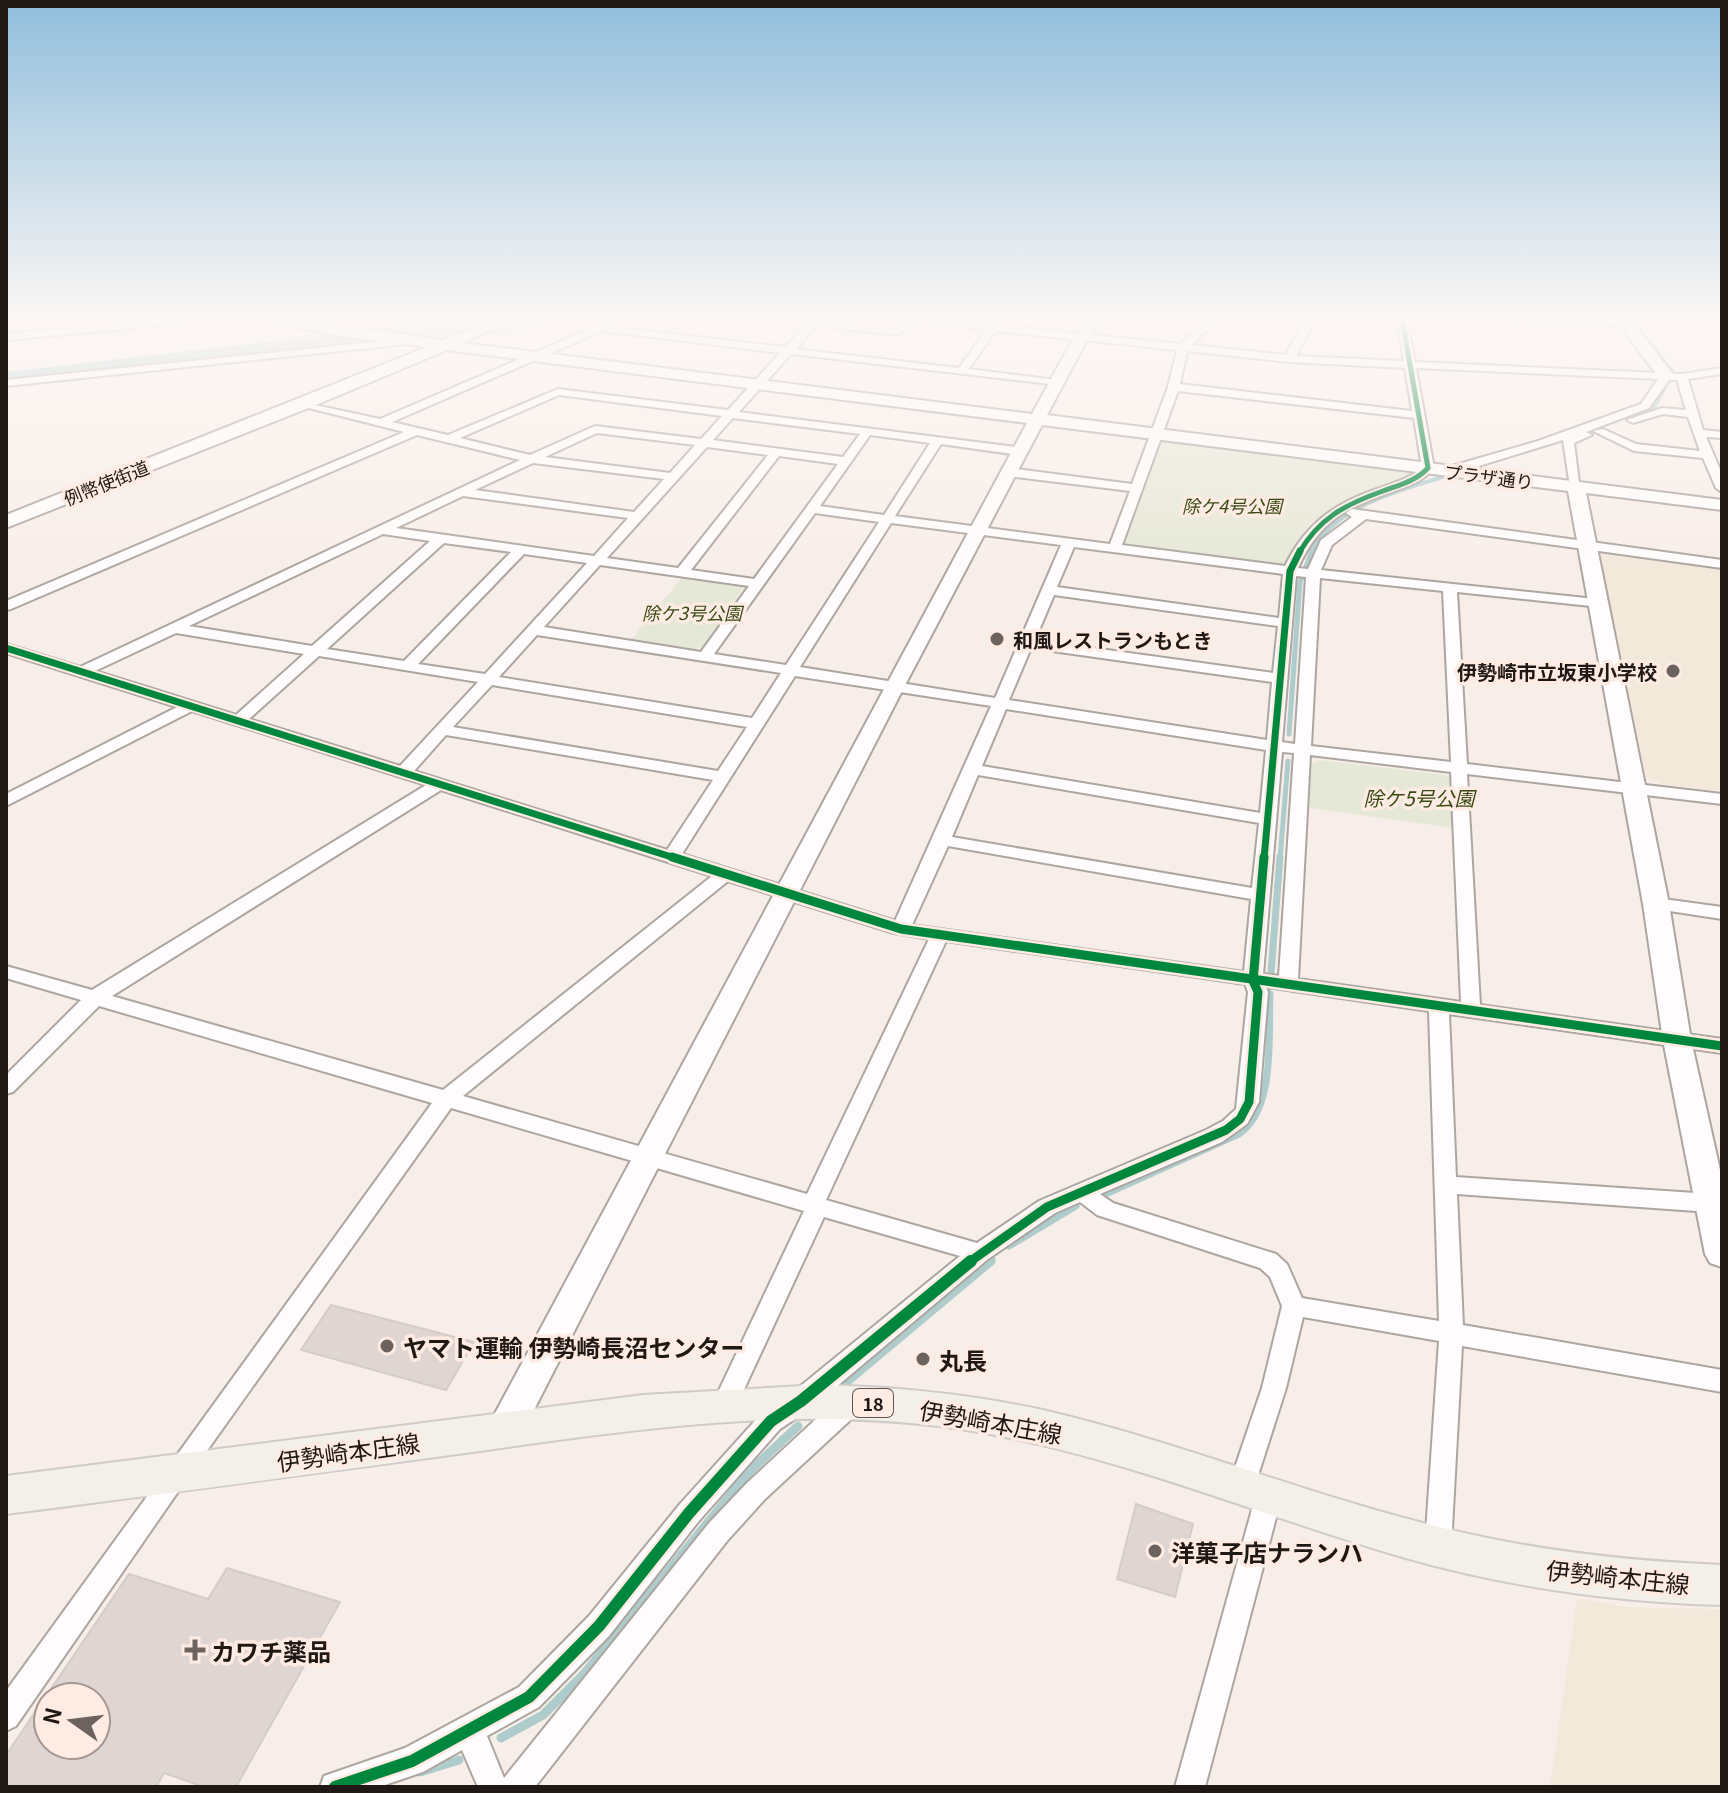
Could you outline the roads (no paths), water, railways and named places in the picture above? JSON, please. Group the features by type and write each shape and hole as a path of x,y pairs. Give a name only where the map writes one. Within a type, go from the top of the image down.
{"main road":[{"name":"伊勢崎本庄線","path":"6,1495 725,1403 853,1401 941,1409 1017,1422 1160,1458 1438,1547 1610,1579 1722,1585"}],"street":[{"name":"例幣使街道","path":"6,522 308,403"},
{"path":"382,422 428,403"},
{"path":"449,439 533,403"},
{"path":"638,403 1019,451"},
{"path":"404,772 741,403"},
{"name":"プラザ通り","path":"906,403 1722,505"},
{"path":"505,1430 893,687 1046,403"},
{"path":"1115,547 1168,403"},
{"path":"1309,403 1416,415"},
{"path":"335,1787 412,1761 529,1697 599,1626 689,1513 771,1421 801,1401 980,1253 1047,1207 1214,1136 1236,1124 1245,1114 1249,1102 1258,992 1253,981 1290,571 1304,539 1315,526 1354,501 1414,480 1428,468 1414,403"},
{"path":"1449,471 1542,444 1648,403"},
{"path":"1687,403 1722,488"},
{"path":"305,404 531,459 674,477"},
{"path":"1693,414 1662,411 1568,441 1656,904 1677,1040 1722,1254"},
{"path":"83,671 595,429 846,461"},
{"path":"6,606 416,431"},
{"path":"1599,431 1634,447 1714,462"},
{"path":"704,658 867,432"},
{"path":"1698,433 1722,435"},
{"path":"672,856 754,723 791,672 937,441"},
{"path":"681,573 776,452"},
{"path":"1008,472 1137,488"},
{"path":"461,492 638,516"},
{"path":"811,509 1290,571 1600,603"},
{"path":"1339,510 1722,564"},
{"path":"1288,986 1313,573 1326,543 1363,515"},
{"path":"383,530 756,583"},
{"path":"237,722 440,539"},
{"path":"901,929 1069,543"},
{"path":"406,668 520,550"},
{"path":"1450,588 1471,1012"},
{"path":"1047,590 1285,623"},
{"path":"173,628 754,723"},
{"path":"533,630 1273,746 1722,799"},
{"path":"1026,643 1279,678"},
{"path":"6,648 901,929 939,937 1722,1046"},
{"path":"6,801 189,707"},
{"path":"442,730 721,776"},
{"path":"972,769 1268,819"},
{"path":"6,1087 96,997 440,784"},
{"path":"942,840 1261,895"},
{"path":"6,1716 446,1099 725,874"},
{"path":"1656,904 1722,913"},
{"path":"725,1403 939,937"},
{"path":"6,972 980,1253"},
{"path":"1438,1547 1451,1336 1439,1008"},
{"path":"1446,1185 1710,1203"},
{"path":"1081,1191 1105,1209 1268,1261 1279,1271 1294,1306 1190,1787"},
{"path":"1294,1306 1451,1336 1722,1381"},
{"path":"516,1787 718,1532 756,1491 853,1401"},
{"path":"470,1732 493,1787"}],"waterway":[{"path":"1584,433 1657,403"},
{"path":"1312,552 1322,536 1355,510 1395,492 1455,473"},
{"path":"1289,734 1300,582 1312,552"},
{"path":"1280,859 1288,761"},
{"path":"1271,973 1280,857"},
{"path":"1101,1196 1239,1134 1251,1123 1265,1090 1268,1070 1270,994"},
{"path":"1009,1246 1076,1206"},
{"path":"844,1384 991,1261"},
{"path":"501,1738 543,1715 583,1675 750,1471 798,1426"},
{"path":"420,1772 459,1760"}],"place":[{"name":"和風レストランもとき","path":"997,639"},
{"name":"伊勢崎市立坂東小学校","path":"1673,671"},
{"name":"ヤマト運輸 伊勢崎長沼センター","path":"387,1346"},
{"name":"丸長","path":"923,1359"},
{"name":"洋菓子店ナランハ","path":"1155,1551"},
{"name":"カワチ薬品","path":"195,1650"}],"park label":[{"name":"除ケ4号公園","path":"1232,505"},
{"name":"除ケ3号公園","path":"692,612"},
{"name":"除ケ5号公園","path":"1419,797"}]}
